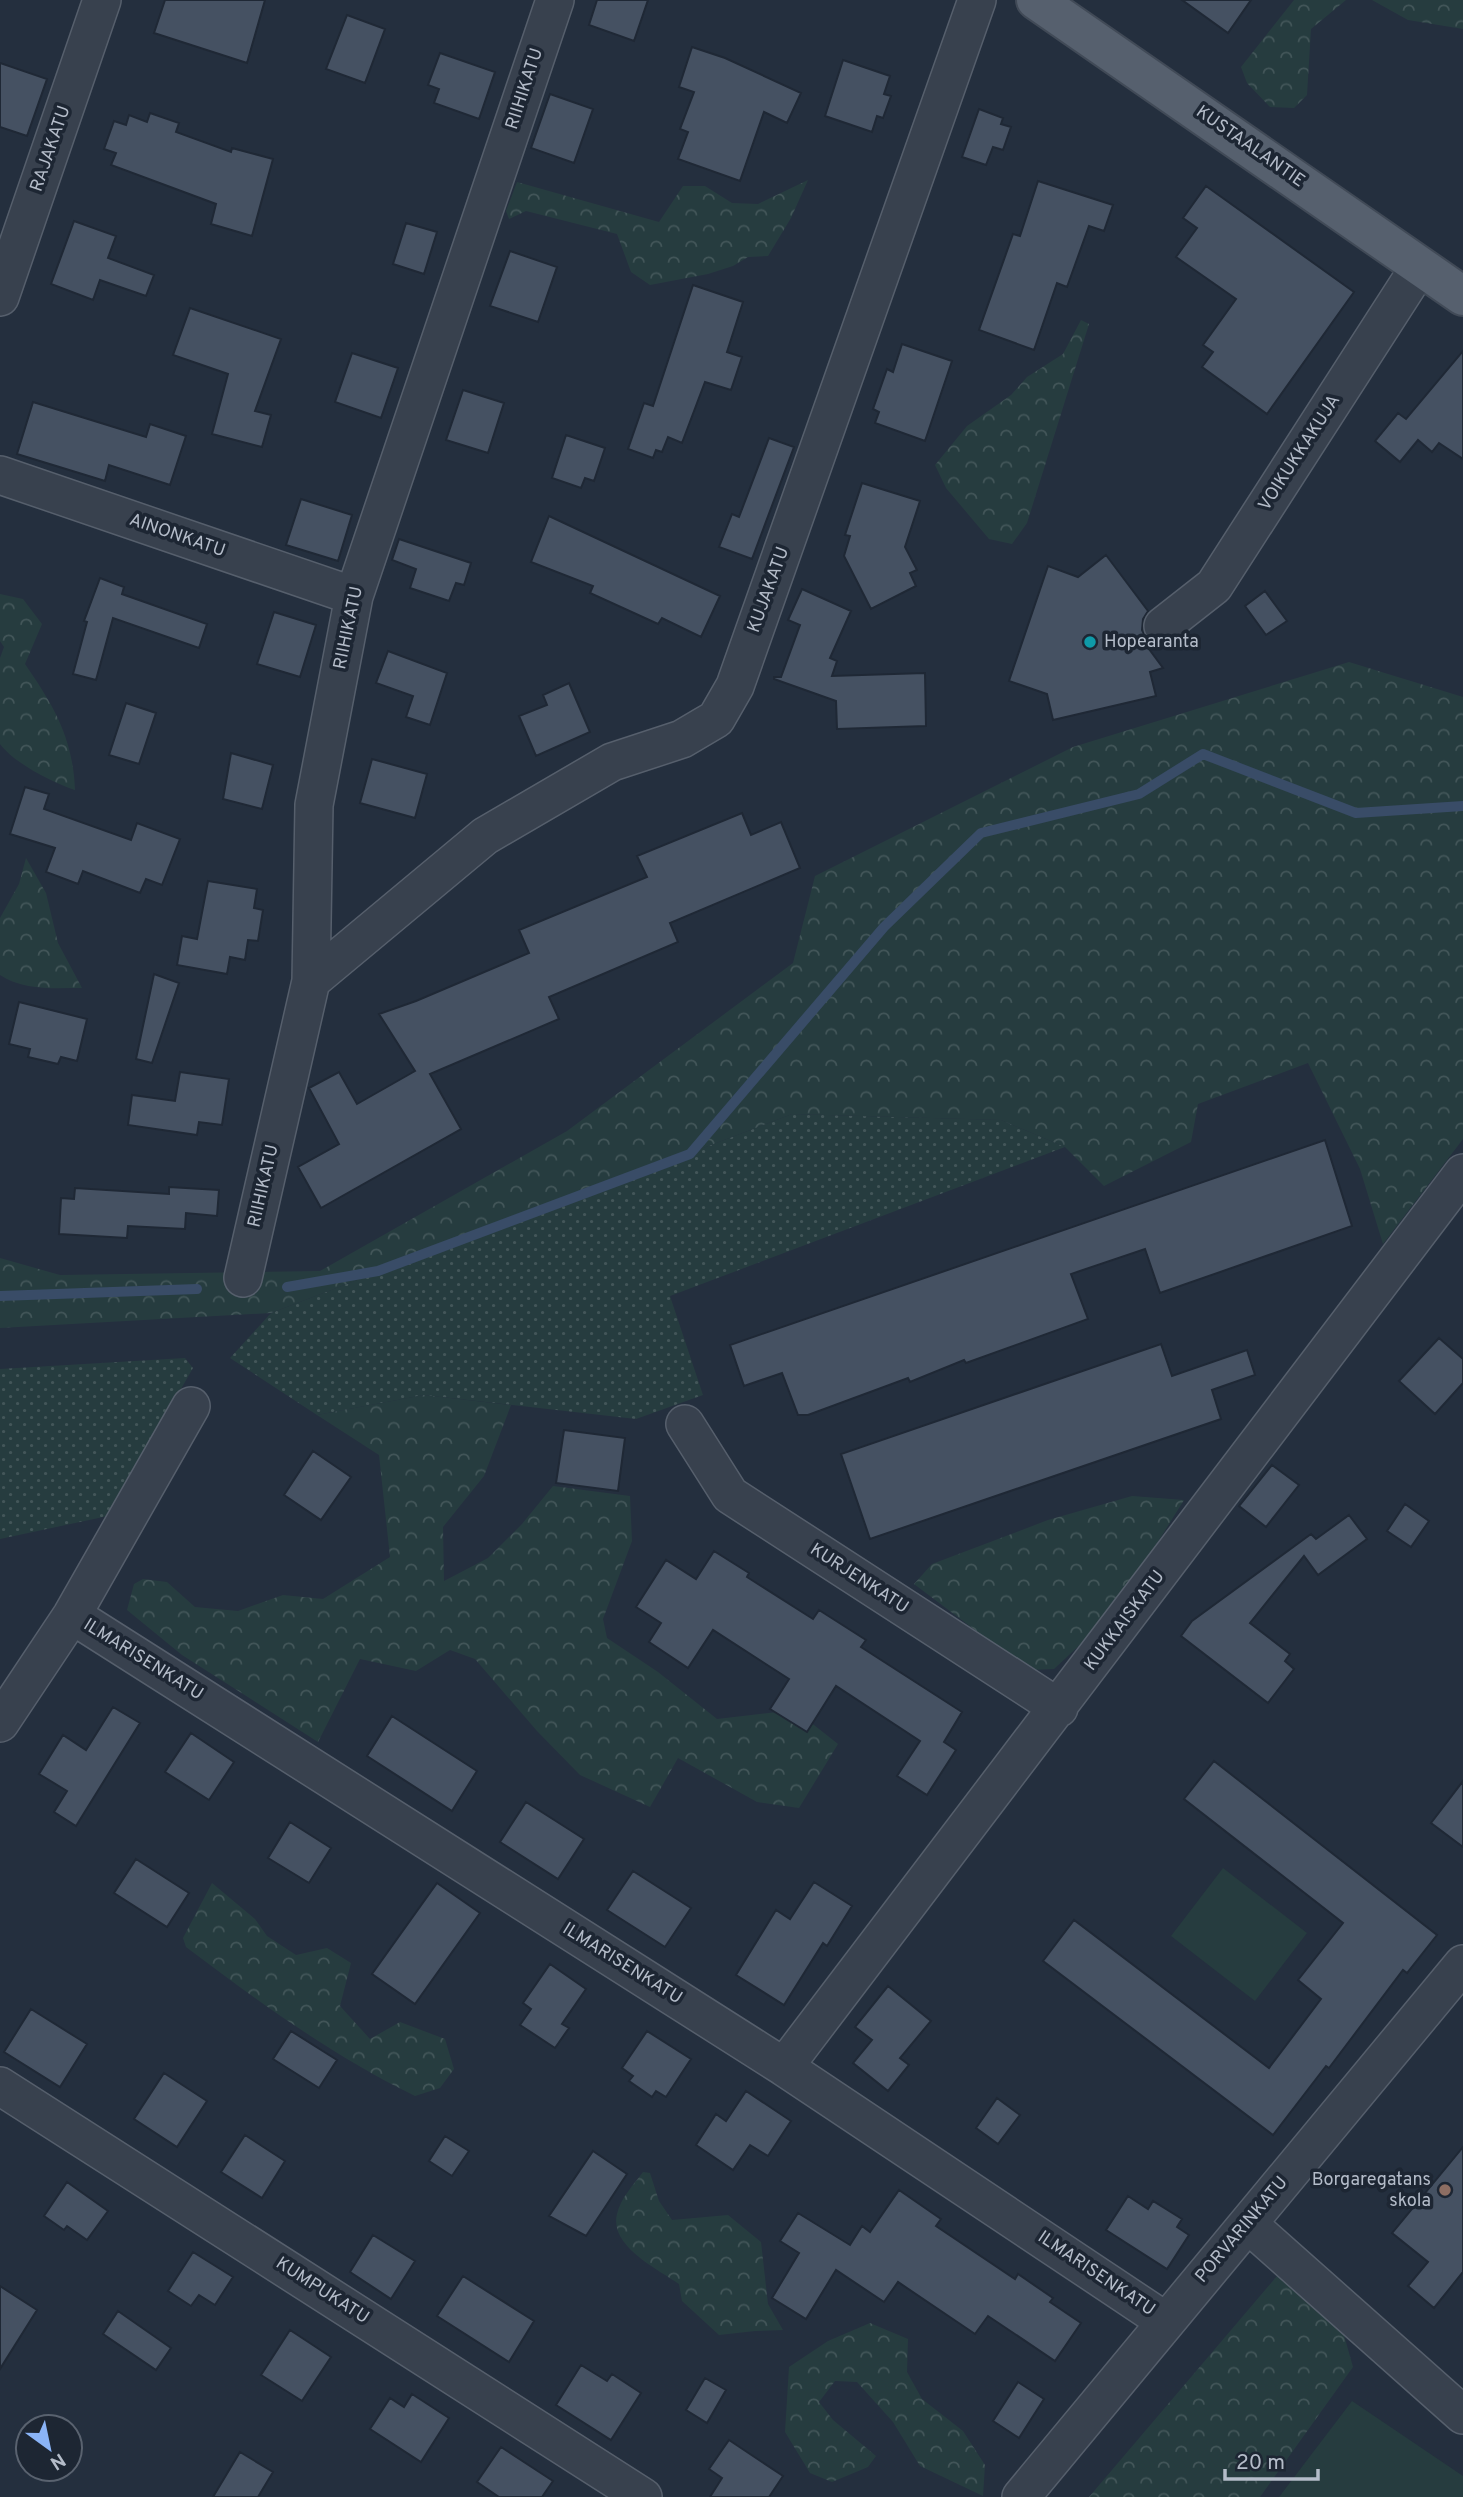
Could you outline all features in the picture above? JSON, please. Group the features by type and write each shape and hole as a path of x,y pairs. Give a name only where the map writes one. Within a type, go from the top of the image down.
{"main road":[{"name":"KUSTAALANTIE","path":"1036,0 1463,296"}],"street":[{"name":"RAJAKATU","path":"0,297 102,0"},
{"name":"RIIHIKATU","path":"243,1278 311,981 314,805 354,596 555,0"},
{"name":"KUJAKATU","path":"311,981 485,836 612,762 682,740 716,719 735,686 977,0"},
{"name":"VOIKUKKAKUJA","path":"1163,626 1213,586 1420,266"},
{"name":"AINONKATU","path":"0,475 354,596"},
{"name":"KUKKAISKATU","path":"784,2067 1463,1173"},
{"path":"0,1723 72,1615 191,1406"},
{"name":"KURJENKATU","path":"685,1424 730,1495 1059,1708"},
{"name":"ILMARISENKATU","path":"72,1615 784,2067 1166,2321"},
{"name":"PORVARINKATU","path":"1021,2497 1463,1964"},
{"name":"KUMPUKATU","path":"0,2086 643,2497"},
{"path":"1248,2224 1463,2415"}],"green space":[{"path":"1294,0 1346,0 1311,29 1307,95 1294,108 1270,107 1247,83 1241,67"},
{"path":"1372,0 1463,0 1463,29 1408,20"},
{"path":"808,180 791,218 768,256 748,257 733,266 708,274 650,285 631,272 617,234 526,211 509,219 506,211 517,182 659,222 683,186 705,186 732,203 758,204"},
{"path":"1081,320 1089,324 1027,523 1012,544 989,539 946,488 935,465 967,426 1011,395 1027,377 1063,354"},
{"path":"0,594 23,599 42,624 25,664 45,694 66,738 75,790 34,772 0,744 0,658 4,647 0,641"},
{"path":"1349,662 1463,697 1463,1139 1383,1244 1360,1169 1308,1063 1198,1104 1191,1142 1104,1186 1065,1147 1001,1120 792,1114 271,1313 0,1328 0,1258 60,1275 320,1271 567,1131 793,963 815,876 1073,747"},
{"path":"26,858 46,893 58,943 82,988 29,986 0,975 0,918 19,884"},
{"path":"792,1114 1001,1120 1065,1147 670,1296 703,1395 636,1419 424,1395 317,1415 230,1358 271,1313"},
{"path":"185,1358 193,1368 108,1516 0,1539 0,1369"},
{"path":"424,1395 511,1405 484,1476 443,1527 444,1581 488,1558 522,1524 553,1486 630,1496 632,1541 603,1619 607,1638 658,1672 717,1719 795,1710 838,1744 799,1808 757,1802 678,1758 650,1807 580,1775 537,1731 475,1659 450,1650 416,1671 360,1659 318,1742 182,1655 127,1610 134,1584 143,1579 167,1582 195,1607 238,1611 283,1595 323,1599 390,1557 379,1455 317,1415"},
{"path":"1132,1496 1184,1500 1113,1614 1054,1669 1028,1670 914,1584 932,1564 1048,1520"},
{"path":"1223,1868 1307,1933 1255,2001 1171,1936"},
{"path":"212,1883 255,1919 267,1936 296,1955 327,1948 351,1963 340,2006 370,2039 400,2022 445,2039 454,2069 440,2088 415,2096 355,2064 297,2027 186,1947 183,1938"},
{"path":"643,2172 650,2173 659,2201 672,2220 728,2215 761,2242 768,2304 783,2330 719,2335 682,2301 679,2284 648,2264 627,2246 616,2226 617,2214 624,2197"},
{"path":"1277,2276 1338,2314 1353,2367 1260,2497 1089,2497"},
{"path":"870,2323 908,2339 907,2372 922,2399 963,2431 985,2465 983,2496 920,2466 893,2422 857,2382 835,2381 819,2402 833,2420 876,2456 868,2467 832,2482 810,2473 785,2432 789,2367 828,2341"},
{"path":"1352,2401 1463,2476 1463,2497 1279,2497"}],"building":[{"path":"165,0 265,0 247,63 154,33"},
{"path":"597,0 648,0 634,41 589,25"},
{"path":"1182,0 1251,0 1228,33"},
{"path":"347,15 385,29 365,83 326,69"},
{"path":"692,47 725,58 801,93 787,123 764,112 740,181 678,159 688,132 680,129 694,92 679,87"},
{"path":"440,53 495,72 479,119 434,103 439,89 428,85"},
{"path":"843,60 890,76 884,94 891,96 883,118 877,116 872,132 825,116"},
{"path":"0,63 47,79 27,136 0,127"},
{"path":"550,94 593,109 574,163 531,148"},
{"path":"979,109 1003,118 1001,124 1011,127 1003,150 993,147 986,165 962,157"},
{"path":"150,113 179,123 176,132 231,152 232,148 273,159 252,236 211,224 216,204 111,165 116,153 104,149 114,121 126,125 129,115 147,122"},
{"path":"1038,181 1113,205 1104,231 1089,226 1067,287 1057,283 1034,350 979,330 1013,234 1020,236"},
{"path":"1206,186 1354,292 1267,414 1202,367 1213,352 1203,345 1236,299 1176,257 1197,228 1183,218"},
{"path":"74,221 116,236 108,258 154,275 146,296 100,280 93,300 51,284"},
{"path":"406,223 437,232 424,274 393,264"},
{"path":"510,251 557,267 538,322 490,306"},
{"path":"693,285 743,302 727,352 742,357 731,390 705,382 682,443 668,437 662,452 656,450 653,458 628,449 644,403 653,406"},
{"path":"190,308 281,339 255,411 271,415 262,447 212,434 228,374 173,355"},
{"path":"902,344 952,361 925,441 875,423 879,412 873,409 887,369 893,372"},
{"path":"1463,351 1463,459 1439,443 1432,452 1418,440 1400,462 1375,441 1398,413 1406,419"},
{"path":"352,353 398,368 381,418 335,402"},
{"path":"463,390 504,403 488,453 446,440"},
{"path":"33,402 146,437 150,424 186,436 170,485 109,465 105,481 17,454"},
{"path":"566,435 605,448 594,481 585,478 581,488 552,478"},
{"path":"769,438 794,447 752,559 719,547 732,514 739,517"},
{"path":"862,483 920,501 905,547 917,570 910,573 916,586 871,609 844,556 850,536 845,535"},
{"path":"301,499 352,515 338,561 286,545"},
{"path":"549,516 720,596 701,637 662,618 658,624 590,593 593,586 531,562"},
{"path":"399,539 471,563 464,585 456,583 449,601 410,588 416,569 392,560"},
{"name":"Hopearanta","path":"1106,555 1148,611 1143,619 1142,630 1154,645 1149,649 1163,668 1150,672 1156,696 1053,720 1047,694 1009,681 1048,566 1078,577"},
{"path":"100,578 124,587 122,594 207,624 199,648 113,618 96,680 73,674 87,622 84,621"},
{"path":"802,589 851,611 830,658 837,661 832,676 925,673 926,726 837,729 836,701 774,679 781,677 800,625 788,620"},
{"path":"1265,591 1287,621 1266,635 1245,606"},
{"path":"274,612 316,625 300,677 257,664"},
{"path":"388,651 447,673 430,725 406,717 413,696 376,683"},
{"path":"569,683 590,732 536,756 519,716 547,705 543,695"},
{"path":"126,703 156,713 139,764 109,755"},
{"path":"231,753 273,765 262,809 223,799"},
{"path":"372,759 427,774 415,818 360,803"},
{"path":"25,787 49,794 44,809 131,840 137,823 180,839 162,885 146,879 140,893 83,871 78,884 46,872 55,848 10,834"},
{"path":"742,813 751,835 781,822 800,868 670,923 678,942 549,997 559,1019 430,1074 461,1129 321,1208 298,1167 339,1144 309,1088 339,1072 357,1104 415,1071 379,1014 529,953 519,930 647,877 637,856"},
{"path":"208,881 257,889 254,908 263,910 258,941 248,940 245,960 230,957 227,974 177,965 182,936 197,939"},
{"path":"154,974 179,983 152,1063 136,1059"},
{"path":"19,1002 87,1019 77,1061 61,1057 58,1064 28,1057 30,1049 9,1044"},
{"path":"180,1072 229,1079 222,1125 199,1122 197,1135 128,1125 132,1095 175,1101"},
{"path":"1325,1140 1352,1226 1160,1293 1145,1249 1071,1274 1088,1319 966,1363 964,1360 910,1382 908,1378 808,1415 798,1415 782,1373 744,1386 730,1345"},
{"path":"169,1187 219,1190 217,1216 186,1213 185,1229 128,1226 127,1238 59,1234 61,1198 74,1199 75,1188 169,1194"},
{"path":"1439,1338 1463,1359 1463,1383 1435,1414 1399,1381"},
{"path":"1161,1344 1172,1376 1247,1350 1255,1375 1212,1390 1221,1419 870,1539 841,1454"},
{"path":"564,1430 625,1438 618,1491 556,1483"},
{"path":"313,1451 351,1477 321,1520 284,1495"},
{"path":"1272,1465 1299,1485 1266,1527 1239,1506"},
{"path":"1405,1504 1429,1521 1411,1547 1387,1531"},
{"path":"1349,1515 1367,1539 1318,1575 1304,1556 1250,1623 1290,1654 1285,1661 1294,1669 1268,1703 1181,1636 1192,1621 1311,1534 1316,1539"},
{"path":"714,1551 749,1573 747,1577 813,1619 819,1610 866,1640 861,1647 962,1712 944,1742 956,1750 927,1795 897,1776 920,1741 836,1686 807,1732 770,1709 789,1679 713,1630 688,1668 649,1642 661,1623 636,1607 666,1560 696,1579"},
{"path":"113,1707 140,1723 76,1826 54,1812 67,1791 39,1774 63,1735 86,1750"},
{"path":"392,1716 477,1771 452,1811 367,1756"},
{"path":"191,1733 234,1762 209,1800 165,1772"},
{"path":"1214,1761 1437,1935 1407,1973 1403,1970 1329,2068 1326,2066 1273,2135 1043,1961 1074,1920 1269,2068 1321,1999 1298,1980 1343,1923 1184,1799"},
{"path":"1463,1781 1463,1847 1431,1823"},
{"path":"526,1802 584,1839 558,1879 500,1842"},
{"path":"290,1822 331,1848 309,1883 268,1858"},
{"path":"136,1859 189,1893 167,1927 114,1893"},
{"path":"633,1871 691,1908 665,1947 607,1910"},
{"path":"814,1882 852,1906 827,1946 823,1943 784,2005 736,1975 776,1910 790,1919"},
{"path":"437,1883 480,1913 415,2004 372,1974"},
{"path":"550,1964 586,1989 562,2024 569,2028 555,2048 520,2025 531,2009 523,2003"},
{"path":"888,1986 931,2021 900,2058 909,2065 888,2091 853,2063 872,2040 855,2027"},
{"path":"31,2009 87,2044 60,2087 4,2052"},
{"path":"291,2031 337,2060 319,2088 273,2059"},
{"path":"647,2031 691,2059 666,2097 656,2091 652,2097 629,2081 633,2076 622,2068"},
{"path":"164,2073 207,2101 177,2147 134,2119"},
{"path":"746,2091 791,2121 768,2156 750,2145 733,2170 696,2145 716,2114 726,2121"},
{"path":"997,2098 1020,2115 998,2144 976,2128"},
{"path":"245,2135 285,2161 262,2198 221,2172"},
{"path":"445,2136 469,2151 452,2176 429,2161"},
{"name":"Borgaregatans skola","path":"1463,2147 1463,2272 1434,2308 1408,2286 1428,2262 1392,2233"},
{"path":"593,2151 627,2174 586,2236 549,2216"},
{"path":"67,2182 108,2211 87,2240 67,2226 64,2230 44,2216"},
{"path":"899,2190 941,2219 936,2226 1015,2279 1018,2274 1053,2298 1050,2302 1081,2323 1055,2361 988,2316 975,2334 898,2282 884,2302 836,2270 806,2319 772,2298 799,2253 780,2241 798,2213 850,2245 862,2226 870,2232"},
{"path":"1128,2196 1148,2209 1153,2201 1182,2219 1177,2227 1189,2235 1167,2269 1106,2230"},
{"path":"373,2235 415,2261 391,2299 350,2272"},
{"path":"193,2252 233,2277 215,2305 199,2295 191,2306 168,2291"},
{"path":"463,2276 534,2321 509,2362 437,2316"},
{"path":"0,2286 37,2310 0,2369"},
{"path":"118,2311 171,2348 156,2370 103,2334"},
{"path":"290,2330 331,2357 302,2401 261,2375"},
{"path":"581,2365 607,2381 612,2374 641,2393 611,2440 556,2405"},
{"path":"705,2378 726,2390 707,2423 686,2410"},
{"path":"1018,2382 1044,2399 1019,2438 993,2421"},
{"path":"412,2394 449,2418 421,2462 370,2429 390,2398 404,2407"},
{"path":"729,2440 783,2476 769,2497 710,2497 722,2478 709,2469"},
{"path":"501,2447 553,2481 542,2497 499,2497 477,2482"},
{"path":"240,2452 273,2472 258,2497 213,2497"}],"waterway":[{"path":"287,1287 378,1271 690,1154 884,927 981,833 1139,794 1203,754 1356,813 1463,806"},
{"path":"0,1296 197,1289"}],"place":[{"name":"Hopearanta","path":"1090,642"},
{"name":"Borgaregatans skola","path":"1445,2190"}]}
